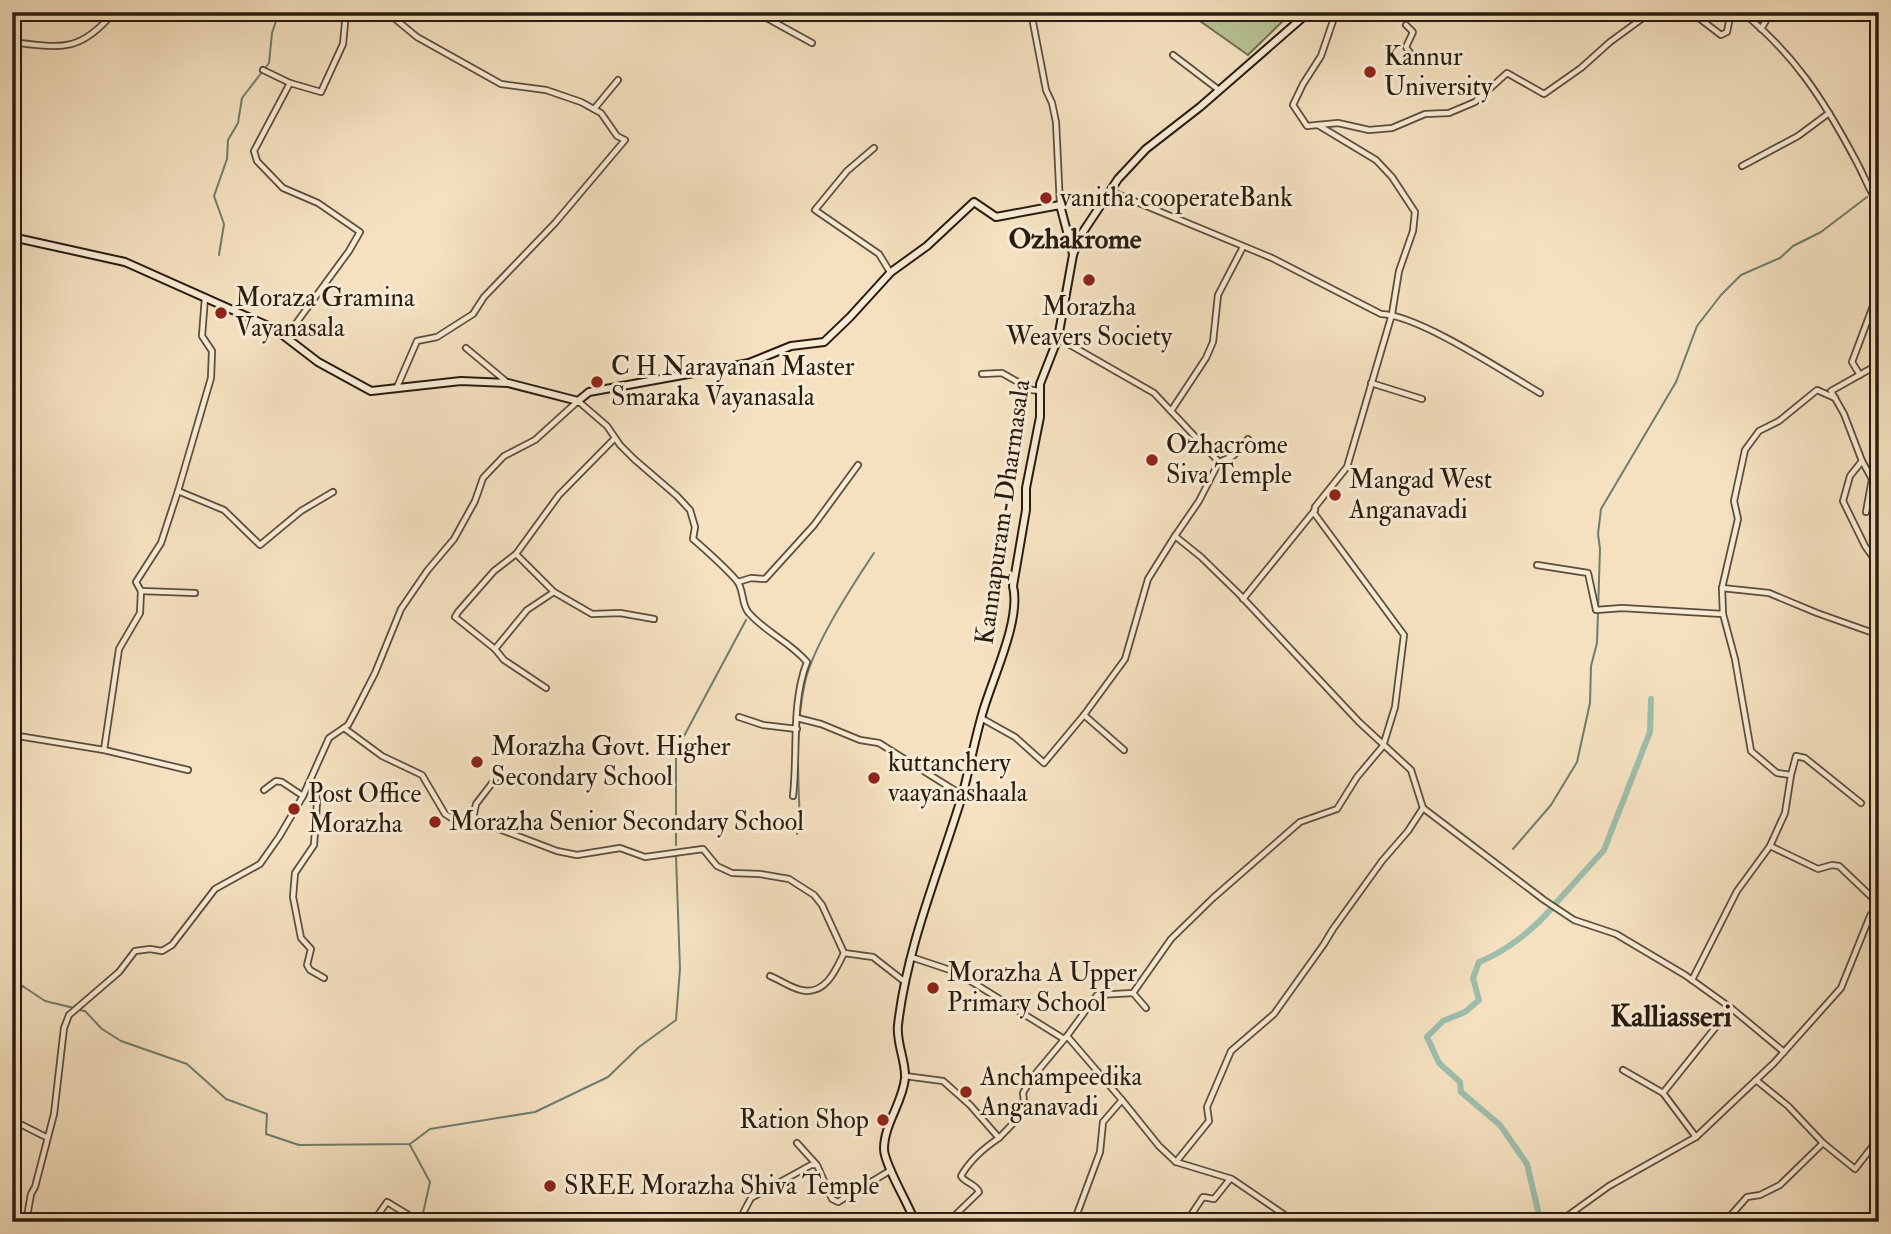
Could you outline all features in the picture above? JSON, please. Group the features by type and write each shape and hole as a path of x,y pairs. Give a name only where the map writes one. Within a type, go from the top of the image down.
{"main road":[{"name":"Kannapuram-Dharmasala","path":"915,1222 884,1152 889,1122 905,1076 897,1030 911,957 962,795 981,718 1000,666 1016,596 1013,586 1026,510 1026,488 1040,417 1040,384 1058,338 1073,255 1079,238 1110,191 1146,149 1309,12"},
{"path":"12,237 125,262 275,329 318,362 371,391 461,381 508,383 578,401 589,392 749,363 792,346 824,342 891,272 927,246 974,202 996,217 1060,205 1073,255"}],"street":[{"path":"12,42 51,47 84,41 100,29 114,12"},
{"path":"263,70 290,83 321,92 343,44 346,12"},
{"path":"384,12 417,37 501,85 546,90 581,102 601,113 617,136 625,141 555,223 484,297 473,314 437,337 417,341 397,387"},
{"path":"756,12 812,43"},
{"path":"1031,12 1046,90 1056,122 1060,205"},
{"path":"1336,12 1321,56 1293,105 1307,126 1338,122 1369,130 1392,128 1425,114 1449,113 1475,102 1507,73 1544,94 1651,12"},
{"path":"1691,12 1721,36 1727,32 1731,12"},
{"path":"1742,12 1811,82 1879,206"},
{"path":"1761,29 1771,12"},
{"path":"1406,25 1413,33 1406,47 1414,59 1420,60"},
{"path":"1173,55 1219,90"},
{"path":"594,109 618,80"},
{"path":"286,337 360,232 318,203 283,188 257,161 254,151 290,83"},
{"path":"1742,166 1798,136 1829,113"},
{"path":"1244,599 1347,467 1392,314 1399,271 1413,231 1415,212 1392,177 1376,160 1318,125"},
{"path":"874,148 847,171 815,210 879,254 891,272"},
{"path":"1110,191 1272,258 1381,314 1392,314 1441,335 1541,393"},
{"path":"1171,411 1206,358 1213,342 1218,295 1243,247"},
{"path":"1860,375 1852,362 1879,290"},
{"path":"104,750 119,649 140,612 141,591 136,582 161,543 211,378 212,351 202,336 205,297"},
{"path":"1058,338 1154,393 1219,462"},
{"path":"467,348 508,383"},
{"path":"1872,480 1844,414 1831,391 1879,363"},
{"path":"982,374 1002,373 1032,390 1040,391"},
{"path":"1371,383 1422,399"},
{"path":"1791,775 1777,773 1751,751 1735,659 1723,614 1722,587 1738,520 1734,500 1745,450 1759,431 1779,421 1817,390 1835,398"},
{"path":"26,1222 54,1114 64,1028 69,1015 119,972 135,951 162,951 172,945 215,889 260,864 303,796 329,738 344,728 375,673 401,609 427,571 454,539 475,501 483,478 504,456 535,440 578,401 607,426 634,459 690,510 695,527 693,540 738,582 742,601 749,612 800,653 807,662 797,718 793,796"},
{"path":"546,688 504,660 495,649 455,617 494,571 516,554 559,495 615,438"},
{"path":"981,718 1015,737 1044,763 1125,659 1148,579 1199,501 1219,462 1233,456 1248,439"},
{"path":"1862,461 1850,476 1843,501 1865,546 1879,566"},
{"path":"738,582 751,578 765,579 814,525 859,465"},
{"path":"1867,512 1872,480 1879,473"},
{"path":"178,491 224,510 260,545 301,511 333,492"},
{"path":"1133,993 1171,939 1213,898 1300,822 1337,809 1357,777 1383,746 1395,707 1404,635 1314,513 1315,510"},
{"path":"1175,536 1244,599 1383,746 1411,770 1423,808 1544,900 1574,920 1616,934 1692,980 1784,1052"},
{"path":"516,554 554,592 592,614 620,613 654,619"},
{"path":"1537,565 1588,573 1599,610 1622,608 1723,614"},
{"path":"1722,587 1769,593 1879,635"},
{"path":"141,591 195,593"},
{"path":"495,649 527,610 554,592"},
{"path":"1084,715 1124,750"},
{"path":"739,717 763,725 797,729"},
{"path":"797,718 810,723 821,723 860,740 879,743 962,795"},
{"path":"344,728 382,757 422,775 445,814 456,821 473,819 557,851 577,855 620,848 645,857 703,849 717,866 732,873 789,879 814,895 822,905 844,953 833,977 811,990 801,990 770,976"},
{"path":"12,735 104,750 188,770"},
{"path":"1692,980 1737,891 1770,846 1785,813 1796,756 1805,758 1861,803"},
{"path":"473,819 476,804 496,778"},
{"path":"264,790 276,781 303,796"},
{"path":"309,783 316,791 317,802 314,845 295,873 293,897 301,938 311,949 307,965 310,970 324,978"},
{"path":"1176,1162 1209,1121 1207,1107 1231,1051 1274,1014 1382,861 1408,831 1423,808"},
{"path":"1559,1222 1609,1186 1696,1137 1784,1052 1841,988 1870,916 1879,904 1839,866 1818,869 1770,846"},
{"path":"844,953 873,957 905,982"},
{"path":"911,957 956,972 1065,1037 1176,1162 1230,1179 1292,1220 1303,1218 1308,1222"},
{"path":"1133,993 1146,1008"},
{"path":"948,1222 979,1192 963,1179 963,1172 1022,1116 1025,1111 1023,1093 1031,1079 1097,995 1133,993"},
{"path":"1663,1093 1731,1008"},
{"path":"1623,1070 1663,1093 1696,1137"},
{"path":"905,1076 943,1080 971,1105 999,1138"},
{"path":"1756,1080 1855,1169 1879,1138"},
{"path":"1074,1222 1100,1152 1103,1122 1122,1100"},
{"path":"12,1122 46,1138"},
{"path":"797,1143 817,1165 832,1199 838,1202 892,1170"},
{"path":"1725,1221 1747,1197 1760,1195 1780,1185 1823,1143"},
{"path":"736,1222 751,1198 817,1165"},
{"path":"1189,1218 1203,1197 1214,1199 1230,1179"},
{"path":"373,1222 387,1202 420,1222"},
{"path":"1166,1222 1189,1218 1203,1222"},
{"path":"527,1222 538,1222"}],"green space":[{"path":"1194,12 1292,12 1248,55 1200,21"}],"waterway":[{"path":"219,255 224,224 214,196 227,159 228,140 238,123 242,98 269,63 272,33 279,12"},
{"path":"1513,849 1551,805 1577,762 1590,703 1591,666 1597,643 1600,549 1598,534 1601,509 1676,382 1697,326 1741,275 1780,258 1793,246 1821,232 1867,197"},
{"path":"797,834 800,822 798,734 805,682 825,633 874,553"},
{"path":"676,845 676,751 746,620"},
{"path":"1556,903 1604,850 1650,732 1651,699"},
{"path":"79,1010 85,1011 102,1029 121,1041 187,1064 226,1099 267,1114 266,1134 299,1145 410,1144 430,1129 535,1112 608,1077 639,1047 676,1020 680,969 676,857"},
{"path":"1538,1222 1539,1215 1527,1164 1500,1125 1461,1092 1460,1082 1439,1063 1427,1037 1443,1021 1465,1012 1479,1000 1473,978 1479,962 1518,940 1551,909"},
{"path":"12,979 45,1001 74,1008"},
{"path":"12,1022 22,986"},
{"path":"410,1145 430,1182 423,1213 425,1219"}],"place":[{"name":"Kannur University","path":"1370,72"},
{"name":"vanitha cooperateBank","path":"1046,198"},
{"name":"Morazha Weavers Society","path":"1089,280"},
{"name":"Moraza Gramina Vayanasala","path":"221,313"},
{"name":"C H Narayanan Master Smaraka Vayanasala","path":"597,382"},
{"name":"Ozhacrome Siva Temple","path":"1152,460"},
{"name":"Mangad West Anganavadi","path":"1335,495"},
{"name":"Morazha Govt. Higher Secondary School","path":"477,762"},
{"name":"kuttanchery vaayanashaala","path":"874,778"},
{"name":"Post Office Morazha","path":"294,809"},
{"name":"Morazha Senior Secondary School","path":"435,822"},
{"name":"Morazha A Upper Primary School","path":"933,988"},
{"name":"Anchampeedika Anganavadi","path":"966,1092"},
{"name":"Ration Shop","path":"883,1120"},
{"name":"SREE Morazha Shiva Temple","path":"550,1186"}],"district":[{"name":"Ozhakrome","path":"1075,239"},
{"name":"Kalliasseri","path":"1671,1016"}]}
